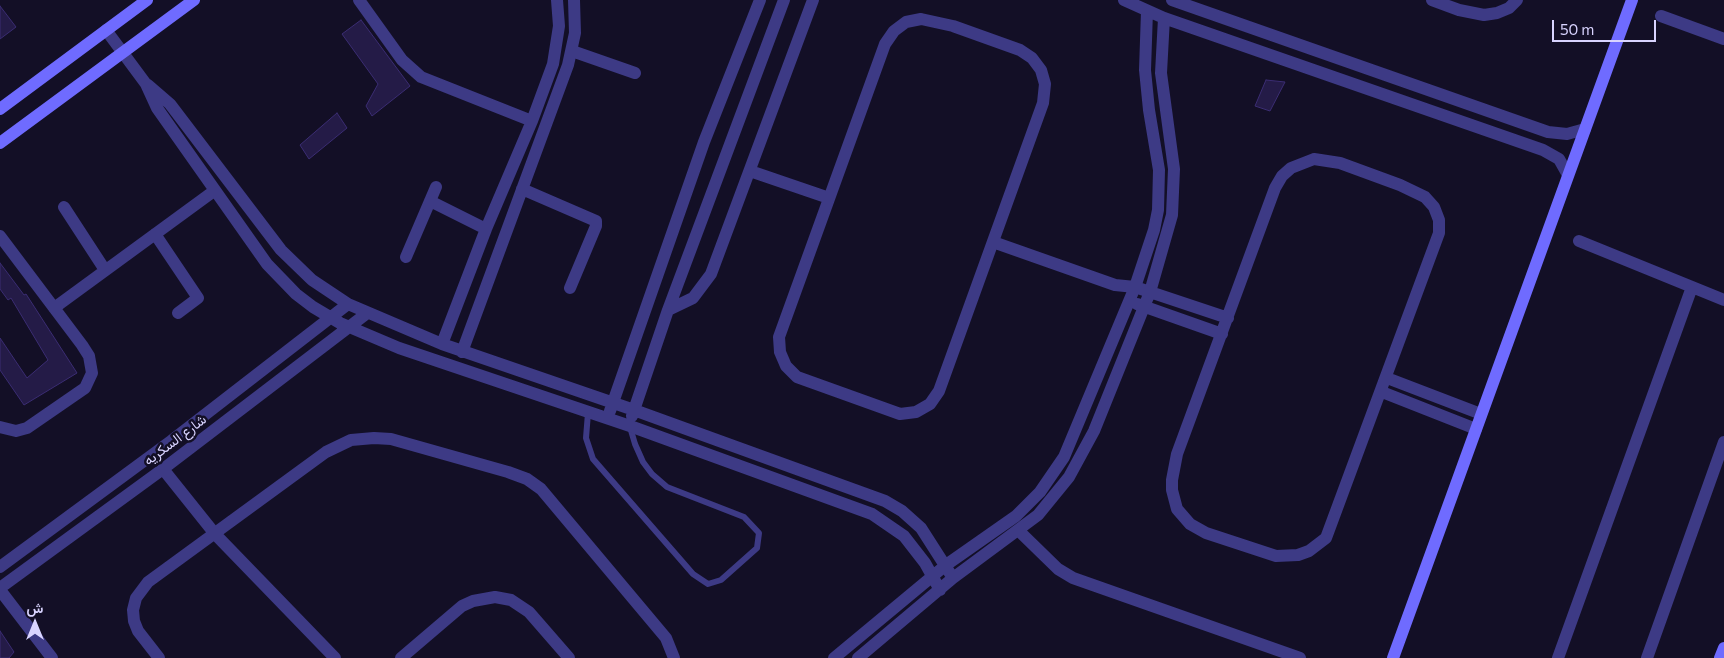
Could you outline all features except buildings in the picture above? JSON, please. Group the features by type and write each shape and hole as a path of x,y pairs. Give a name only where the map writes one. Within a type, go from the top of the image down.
{"street":[{"path":"0,109 147,0"},
{"path":"0,143 194,0"},
{"path":"359,0 402,60 421,77 532,121"},
{"path":"442,344 486,228 532,121 554,64 559,26 557,0"},
{"path":"462,352 572,51 575,32 574,0"},
{"path":"608,418 704,142 760,0"},
{"path":"630,426 668,310 784,0"},
{"path":"668,310 693,298 711,274 813,0"},
{"path":"1124,0 1164,18 1543,150 1558,159 1568,174"},
{"path":"1432,0 1458,10 1484,15 1497,13 1508,8 1517,0"},
{"path":"1393,658 1632,0"},
{"path":"1180,1 1238,24 1548,132 1567,134 1585,129"},
{"path":"834,658 946,565 1016,516 1040,492 1054,474 1086,408 1135,287 1154,230 1160,190 1159,170 1145,76 1147,11"},
{"path":"1661,16 1724,39"},
{"path":"858,658 953,578 1019,531 1038,515 1054,496 1081,457 1106,403 1150,292 1167,238 1174,192 1174,169 1161,73 1164,18"},
{"path":"921,19 936,21 1020,50 1037,64 1045,84 1043,104 993,242 939,391 930,404 916,412 900,414 797,377 786,366 780,352 779,337 781,326 885,44 894,31 906,22 921,19"},
{"path":"1232,41 1238,24"},
{"path":"106,30 146,84 157,108 214,191 281,279 307,302 331,318 399,348 588,413 608,418 872,514 904,536 916,549 940,590"},
{"path":"572,51 635,73"},
{"path":"146,84 170,104 281,250 312,280 348,304 366,314 462,352 634,410 894,505 912,519 931,542 953,578"},
{"path":"1326,160 1400,185 1425,197 1434,207 1439,220 1439,233 1329,532 1318,545 1298,555 1276,556 1206,533 1190,524 1177,509 1172,490 1177,454 1222,334 1275,188 1282,176 1291,168 1302,162 1326,160"},
{"path":"750,171 829,198"},
{"path":"406,257 436,187"},
{"path":"522,188 596,220 596,226 570,288"},
{"path":"54,308 214,191"},
{"path":"430,201 486,228"},
{"path":"64,207 105,270"},
{"path":"154,234 198,298 178,313"},
{"path":"0,236 89,356 92,364 90,381 85,388 27,428 16,431 0,427"},
{"path":"1579,241 1724,300"},
{"path":"993,242 1115,285 1135,287 1228,318"},
{"path":"1115,285 1129,301 1222,334"},
{"path":"1558,658 1692,287"},
{"name":"شارع السكريه","path":"0,567 171,441 348,304"},
{"name":"شارع السكريه","path":"0,589 163,469 366,314"},
{"path":"1387,378 1481,414"},
{"path":"1382,392 1476,429"},
{"path":"159,658 138,631 134,621 133,610 136,598 148,582 332,448 360,439 391,439 519,476 541,488 666,638 673,650 674,658"},
{"path":"1647,658 1724,442"},
{"path":"163,469 215,534 336,658"},
{"path":"872,514 877,498"},
{"path":"1019,531 1058,569 1073,578 1300,658"},
{"path":"0,589 52,658"},
{"path":"401,658 462,606 473,601 495,597 511,600 529,612 568,658"},
{"path":"1720,658 1724,648"}],"lane":[{"path":"588,413 586,438 593,458 693,574 708,584 721,580 757,548 759,533 756,527 744,517 667,487 652,474 644,462 635,444 630,426"}]}
